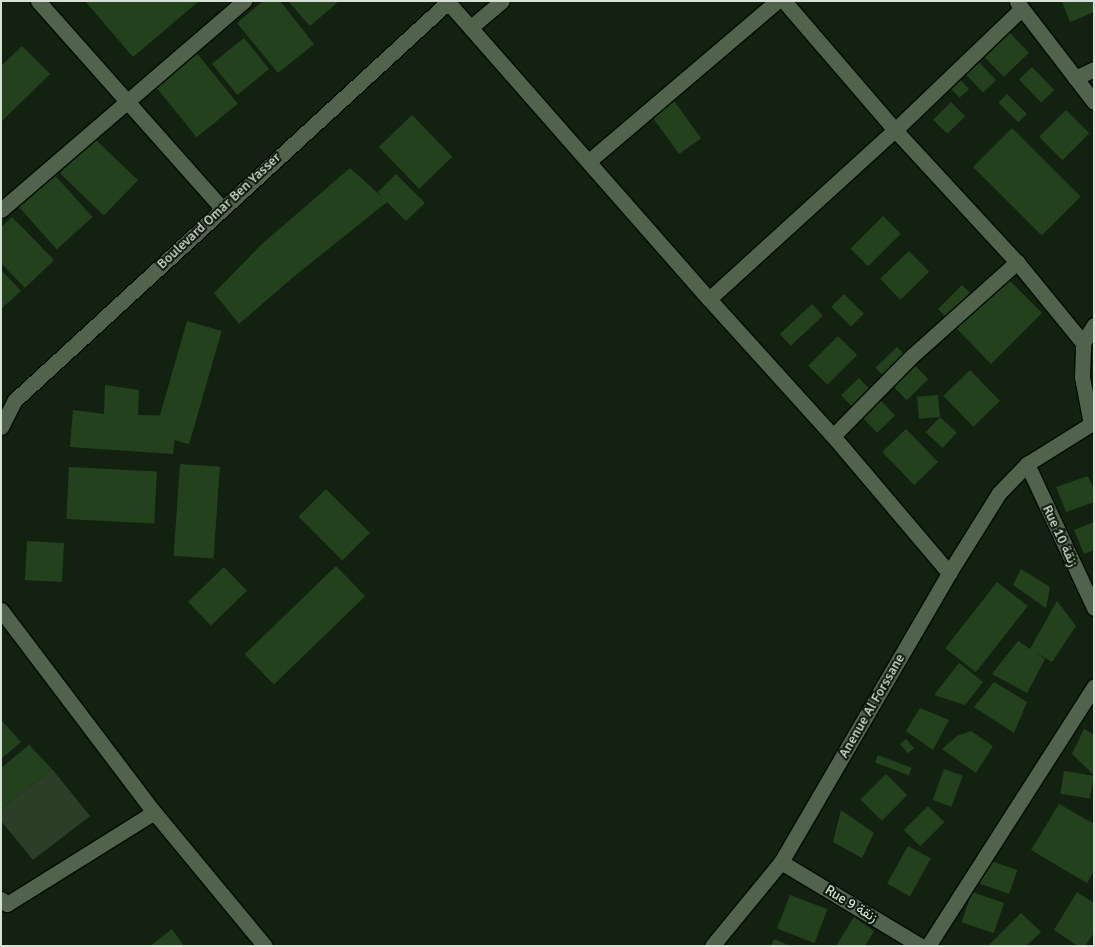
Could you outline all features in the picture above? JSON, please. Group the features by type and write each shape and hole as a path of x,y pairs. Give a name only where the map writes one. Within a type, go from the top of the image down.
{"street":[{"path":"38,1 222,208"},
{"path":"1,210 244,1"},
{"path":"470,27 502,1"},
{"path":"589,161 777,1"},
{"path":"784,1 895,130 1017,262 1083,343"},
{"path":"447,2 709,299 833,436 949,573"},
{"name":"Boulevard Omar Ben Yasser","path":"1,428 15,400 447,2"},
{"path":"709,299 895,130 1019,5 1094,102"},
{"path":"1075,78 1094,69"},
{"path":"833,436 913,355 1017,262"},
{"path":"1092,423 1082,378 1083,343 1094,325"},
{"name":"Anenue Al Forssane","path":"712,946 781,862 949,573 999,493 1027,464 1092,423"},
{"name":"Rue 10 زنقة","path":"1027,464 1094,608"},
{"path":"1,610 154,812 266,946"},
{"path":"928,946 1094,686"},
{"path":"3,904 154,812"},
{"name":"Rue 9 زنقة","path":"781,862 921,946"}],"green space":[{"path":"52,769 90,816 33,860 1,821 1,809"}],"building":[{"path":"85,1 199,1 133,57"},
{"path":"263,1 280,1 314,44 278,73 237,23"},
{"path":"288,1 339,1 310,26"},
{"path":"1062,1 1094,1 1094,12 1070,22"},
{"path":"1006,29 1029,53 1004,77 981,53"},
{"path":"244,38 269,69 237,95 212,64"},
{"path":"22,46 50,74 1,122 1,66"},
{"path":"195,51 238,104 197,137 154,84"},
{"path":"979,62 996,80 983,93 966,74"},
{"path":"1032,67 1054,90 1041,103 1019,80"},
{"path":"956,75 969,89 959,98 946,84"},
{"path":"1007,94 1027,114 1018,122 999,102"},
{"path":"674,101 701,138 679,154 652,117"},
{"path":"951,102 965,116 947,134 933,120"},
{"path":"1066,110 1089,133 1062,160 1039,137"},
{"path":"412,115 452,157 419,189 379,147"},
{"path":"1012,128 1081,197 1042,235 973,167"},
{"path":"94,138 138,180 104,216 60,173"},
{"path":"350,168 382,197 378,192 396,174 425,203 406,221 387,202 291,279 239,324 214,293 262,244"},
{"path":"51,171 92,217 57,249 15,203"},
{"path":"883,216 901,234 868,266 850,249"},
{"path":"12,217 54,260 25,288 1,263 1,227"},
{"path":"909,251 929,272 900,300 880,279"},
{"path":"1,270 21,291 1,309"},
{"path":"1001,272 1042,313 991,364 938,309 962,285 975,298"},
{"path":"844,294 864,314 851,327 831,307"},
{"path":"812,304 823,316 791,346 780,334"},
{"path":"187,321 222,331 189,444 154,434"},
{"path":"838,336 857,355 827,385 808,366"},
{"path":"897,347 928,379 907,400 875,368"},
{"path":"970,370 1000,401 973,427 943,396"},
{"path":"859,378 895,415 877,433 841,395"},
{"path":"105,385 139,390 138,415 177,416 173,454 70,447 73,410 104,414"},
{"path":"938,395 940,417 919,419 917,397"},
{"path":"940,417 957,433 942,448 926,432"},
{"path":"906,429 938,462 914,485 882,452"},
{"path":"180,464 220,467 213,559 174,556"},
{"path":"69,467 157,472 154,524 66,519"},
{"path":"1088,476 1094,490 1094,502 1066,512 1056,487"},
{"path":"326,489 370,533 342,560 298,517"},
{"path":"1094,522 1094,550 1084,554 1074,530"},
{"path":"27,541 64,543 62,582 25,580"},
{"path":"336,566 365,596 274,684 245,654"},
{"path":"224,567 247,591 211,625 188,602"},
{"path":"1021,569 1050,587 1046,608 1013,585"},
{"path":"997,582 1028,606 976,672 945,648"},
{"path":"1057,601 1076,626 1052,662 1035,652 1045,659 1027,693 992,674 1018,641 1030,649"},
{"path":"959,663 983,682 965,705 934,695"},
{"path":"994,682 1027,702 1014,733 974,707"},
{"path":"920,708 949,720 933,750 906,731"},
{"path":"1,720 21,742 1,759"},
{"path":"1084,729 1094,735 1094,775 1072,754"},
{"path":"971,731 993,746 976,773 942,749 957,736"},
{"path":"906,739 914,748 908,753 900,744"},
{"path":"29,745 52,769 1,809 1,768"},
{"path":"878,755 912,768 909,775 875,762"},
{"path":"944,769 963,776 952,807 933,800"},
{"path":"1064,771 1094,776 1090,798 1060,794"},
{"path":"886,774 907,795 882,821 861,799"},
{"path":"1059,804 1094,824 1094,871 1087,883 1031,850"},
{"path":"928,806 944,822 920,846 904,830"},
{"path":"841,810 874,833 862,858 833,842"},
{"path":"908,846 931,859 910,896 887,884"},
{"path":"988,860 1017,870 1009,894 980,884"},
{"path":"972,892 1004,903 994,933 962,922"},
{"path":"1077,892 1094,903 1094,933 1085,946 1078,946 1054,930"},
{"path":"790,895 827,909 814,943 777,929"},
{"path":"1021,913 1041,932 1026,946 988,946"},
{"path":"854,917 874,931 865,946 836,946"},
{"path":"172,929 184,946 150,946"},
{"path":"774,939 791,946 771,946"}]}
